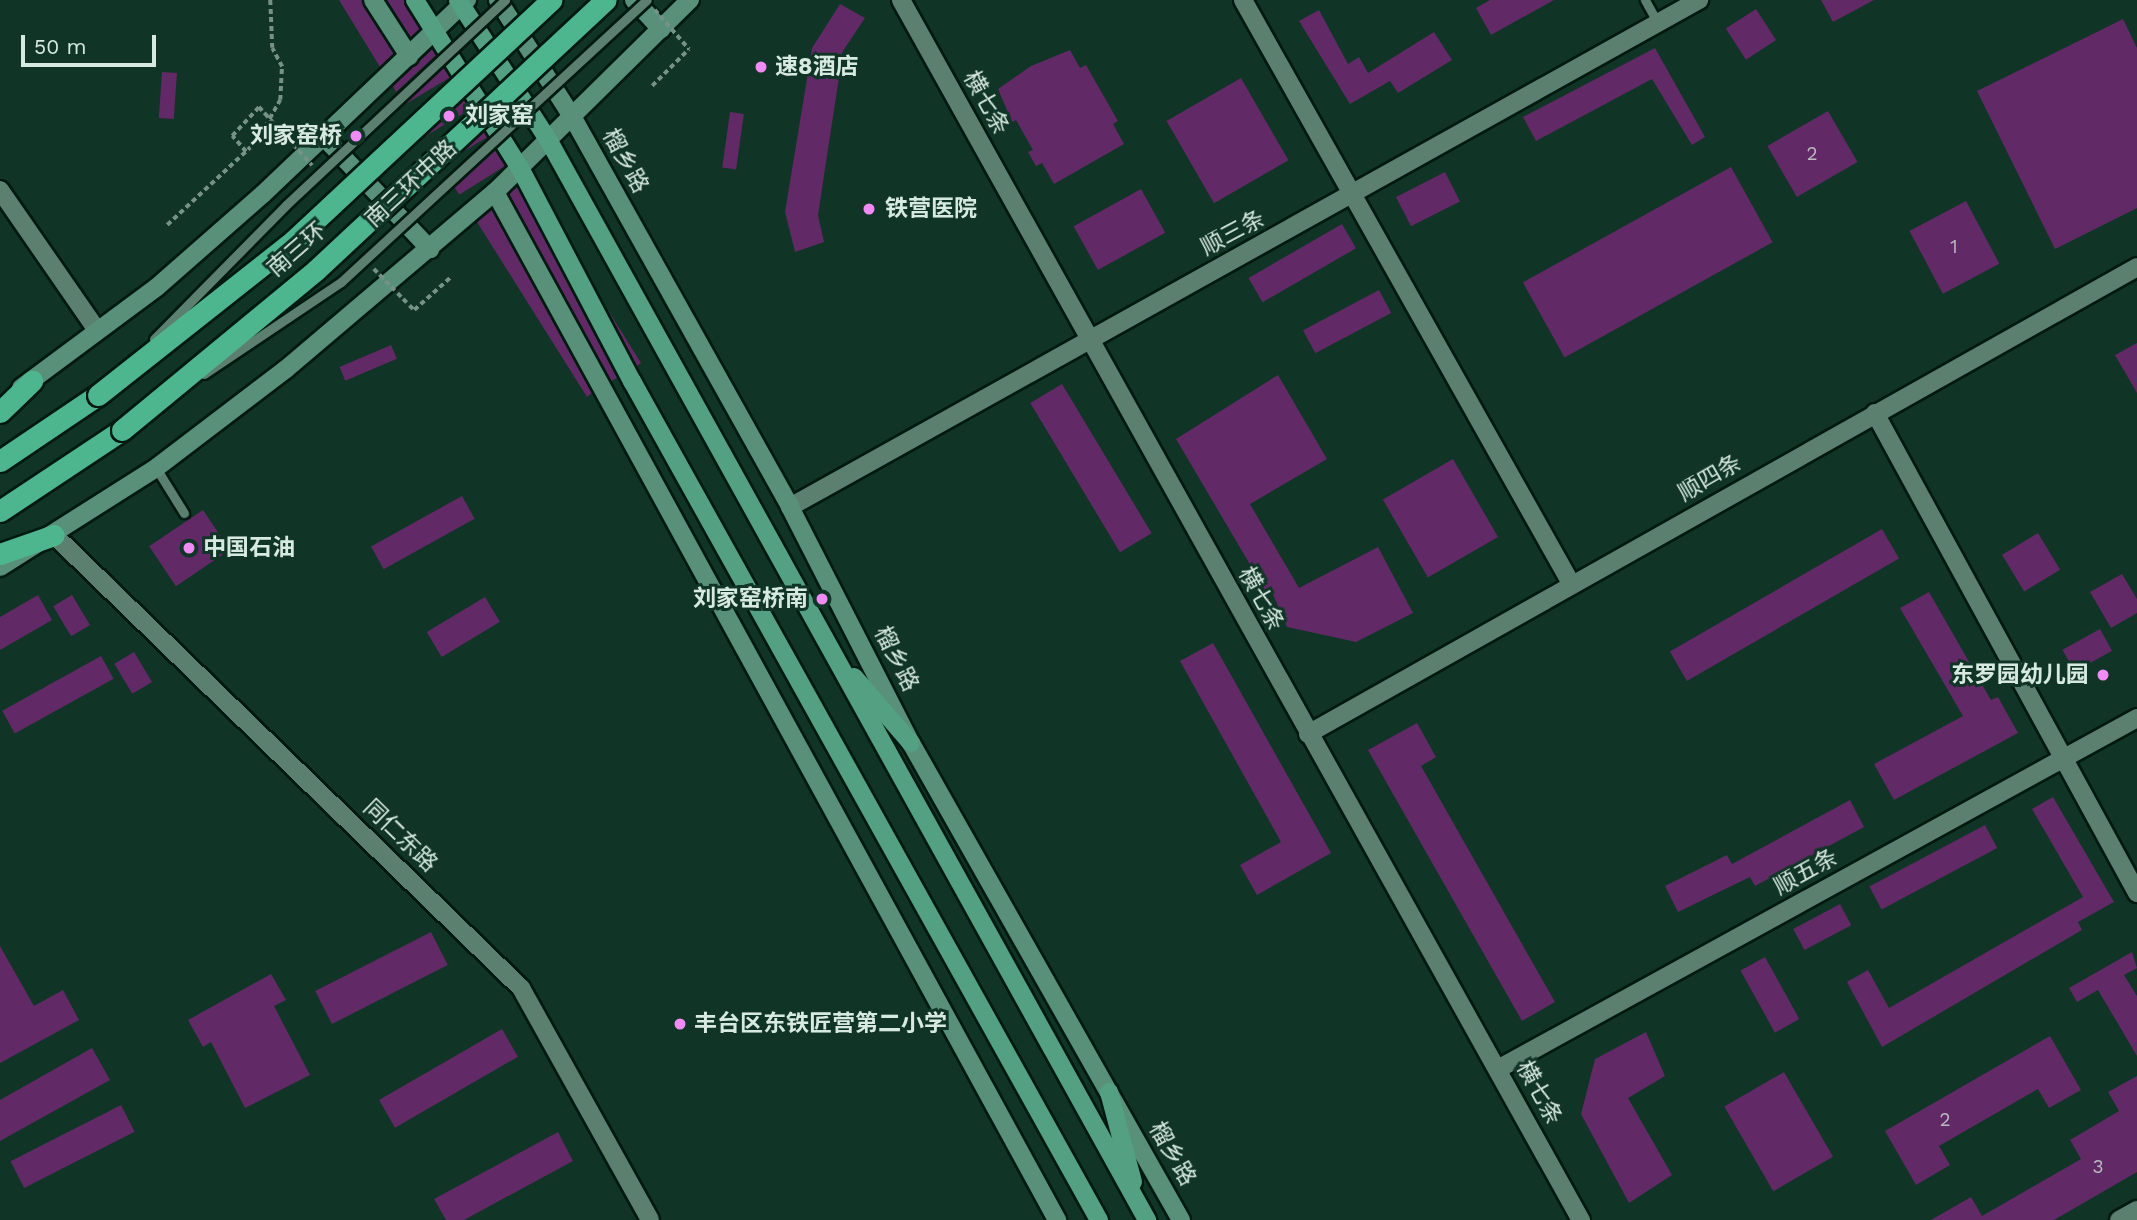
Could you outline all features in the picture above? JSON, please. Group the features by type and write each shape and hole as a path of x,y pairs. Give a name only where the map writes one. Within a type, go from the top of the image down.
{"highway":[{"name":"南三环","path":"0,461 98,395 294,240 551,0"},
{"name":"南三环","path":"0,511 122,430 316,270 606,0"},
{"path":"0,412 32,381"},
{"path":"0,554 54,535"}],"main road":[{"path":"415,0 520,168 639,393 1099,1220"},
{"path":"462,2 549,141 1144,1214"},
{"path":"830,648 911,743"},
{"path":"1109,1092 1144,1214"}],"street":[{"path":"373,0 408,56"},
{"name":"榴乡路","path":"498,0 573,118 790,507 911,743 1181,1220"},
{"path":"634,0 661,29"},
{"path":"0,567 156,468 286,369 495,192 690,0"},
{"name":"横七条","path":"901,0 1581,1220"},
{"path":"1243,0 1572,585"},
{"name":"顺三条","path":"790,507 1089,339 1352,197 1699,0"},
{"path":"0,402 157,287 323,136 462,2"},
{"path":"323,136 430,248"},
{"path":"0,190 97,330"},
{"path":"495,192 1057,1220"},
{"name":"顺四条","path":"1308,734 2137,267"},
{"path":"1875,413 2137,893"},
{"name":"同仁东路","path":"54,535 521,988 650,1220"},
{"name":"顺五条","path":"1498,1069 2137,718"},
{"path":"2119,1220 2137,1210"}],"lane":[{"path":"98,395 286,205 505,0"},
{"name":"南三环中路","path":"122,430 341,282 648,0"},
{"path":"1645,0 1658,23"},
{"path":"156,468 184,513"}],"path":[{"path":"167,225 257,141 280,100 282,67 272,48 270,0"},
{"path":"652,86 689,49"},
{"path":"246,152 232,136 259,107 317,170"},
{"path":"414,310 452,276"}],"building":[{"path":"339,0 362,0 394,54 380,67"},
{"path":"387,0 404,0 420,29 411,38"},
{"path":"1490,0 1554,0 1491,35 1476,8"},
{"path":"1821,0 1874,0 1833,22"},
{"path":"840,4 865,18 843,51 818,215 824,242 795,252 785,212 812,48"},
{"path":"1756,9 1776,40 1746,60 1726,29"},
{"path":"1319,10 1348,64 1359,57 1368,73 1434,32 1452,60 1398,93 1390,81 1350,104 1299,21"},
{"path":"2123,19 2137,48 2137,208 2055,249 1977,91"},
{"path":"1655,48 1705,137 1692,145 1652,79 1536,141 1523,117"},
{"path":"432,49 436,55 396,92 393,86"},
{"path":"1070,50 1080,68 1086,65 1118,121 1113,124 1124,144 1054,184 1042,163 1036,166 1028,152 1033,150 1016,120 1012,122 998,89 1031,66"},
{"path":"444,67 450,77 404,105 398,95"},
{"path":"162,72 177,73 174,119 159,118"},
{"path":"1241,78 1288,160 1214,203 1167,121"},
{"path":"464,99 470,109 424,137 418,127"},
{"path":"1828,111 1858,162 1797,197 1767,146"},
{"path":"730,112 744,114 736,169 722,167"},
{"path":"484,132 487,137 441,165 438,160"},
{"path":"495,150 505,166 459,195 449,179"},
{"path":"1731,167 1773,242 1565,358 1523,282"},
{"path":"1445,172 1460,201 1411,226 1396,197"},
{"path":"517,186 617,378 611,381 509,194"},
{"path":"1141,189 1165,233 1098,270 1074,226"},
{"path":"1966,201 1999,264 1943,294 1909,231"},
{"path":"492,210 592,393 587,397 477,222"},
{"path":"1342,224 1356,248 1262,302 1248,278"},
{"path":"1379,290 1391,313 1315,353 1303,330"},
{"path":"606,307 641,363 637,366"},
{"path":"2137,343 2137,393 2115,355"},
{"path":"391,345 397,359 345,381 339,367"},
{"path":"1278,375 1327,459 1250,504 1299,588 1378,547 1413,613 1356,642 1287,627 1272,592 1268,595 1176,439"},
{"path":"1062,384 1152,533 1120,552 1030,403"},
{"path":"1453,459 1498,537 1428,577 1383,500"},
{"path":"462,496 475,519 384,569 371,546"},
{"name":"中国石油","path":"203,510 230,550 176,586 149,546"},
{"path":"1882,529 1899,558 1687,681 1670,652"},
{"path":"2038,533 2060,570 2024,591 2002,555"},
{"path":"2122,574 2137,599 2137,613 2111,628 2090,592"},
{"path":"1929,592 1991,700 1998,697 2018,733 1894,800 1874,764 1963,716 1900,608"},
{"path":"38,595 52,620 0,650 0,617"},
{"path":"72,595 90,625 71,636 53,606"},
{"path":"485,597 500,622 442,657 427,632"},
{"path":"2100,629 2112,651 2075,672 2062,650"},
{"path":"1213,643 1331,853 1257,895 1240,865 1281,842 1180,661"},
{"path":"134,652 152,682 132,694 114,664"},
{"path":"101,656 114,679 15,734 2,711"},
{"path":"1417,723 1436,757 1421,766 1555,1002 1522,1021 1368,750"},
{"path":"2053,797 2114,902 2078,922 2082,930 1882,1047 1847,982 1868,970 1889,1008 2083,897 2032,809"},
{"path":"1850,800 1864,827 1755,886 1750,877 1678,912 1665,886 1727,855 1732,864"},
{"path":"1985,825 1997,848 1882,909 1869,887"},
{"path":"1840,904 1851,925 1804,950 1793,929"},
{"path":"431,932 448,965 332,1024 315,991"},
{"path":"0,946 34,1006 63,990 79,1020 0,1063"},
{"path":"2132,952 2137,968 2124,975 2137,996 2137,1056 2098,990 2077,1002 2069,988"},
{"path":"1765,957 1799,1019 1775,1033 1741,971"},
{"path":"271,974 286,1000 274,1006 310,1075 245,1108 211,1042 203,1047 188,1020"},
{"path":"502,1029 518,1057 395,1128 379,1100"},
{"path":"1646,1032 1665,1076 1628,1098 1672,1175 1629,1203 1581,1114 1595,1059"},
{"path":"2050,1036 2081,1090 2049,1108 2038,1089 1939,1146 1950,1165 1916,1185 1885,1131"},
{"path":"92,1048 110,1080 0,1141 0,1100"},
{"path":"1784,1072 1833,1157 1773,1191 1724,1106"},
{"path":"2137,1076 2137,1172 2054,1220 1931,1220 1971,1197 1982,1216 2081,1159 2070,1140 2119,1111 2108,1092"},
{"path":"121,1105 135,1132 24,1188 11,1161"},
{"path":"558,1132 573,1161 464,1220 446,1220 434,1199"}],"place":[{"name":"速8酒店","path":"761,67"},
{"name":"刘家窑","path":"449,116"},
{"name":"刘家窑桥","path":"356,136"},
{"name":"铁营医院","path":"869,209"},
{"name":"中国石油","path":"189,548"},
{"name":"刘家窑桥南","path":"822,599"},
{"name":"东罗园幼儿园","path":"2103,675"},
{"name":"丰台区东铁匠营第二小学","path":"680,1024"}]}
